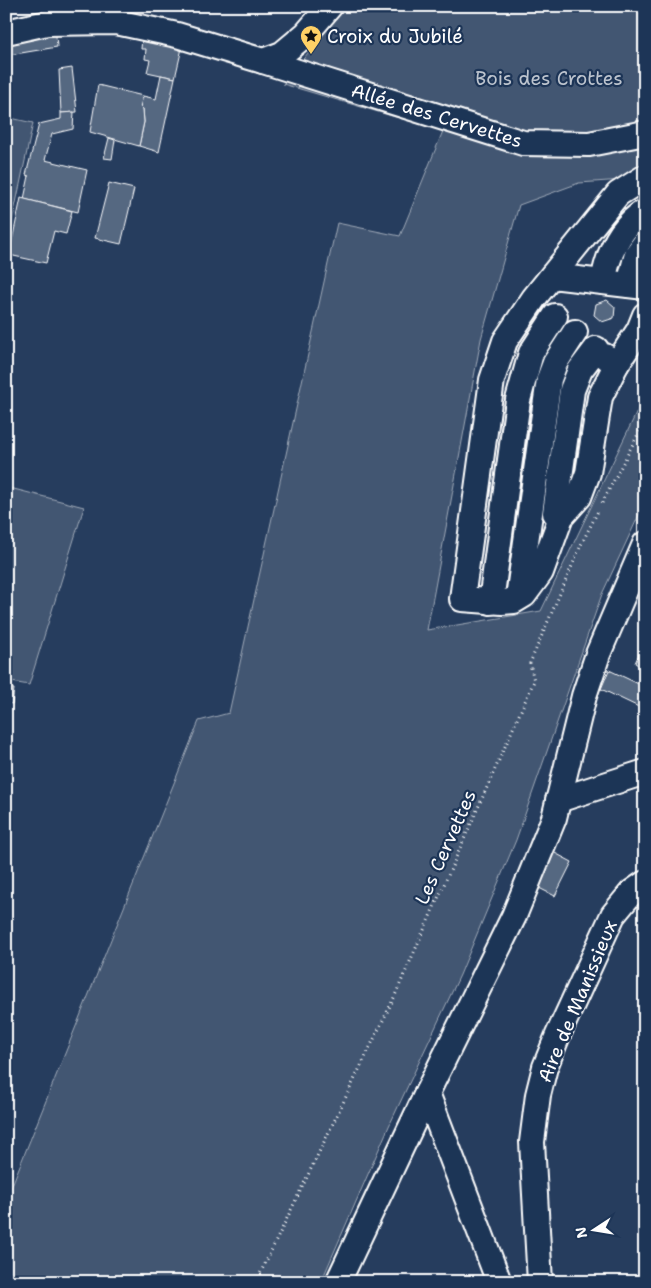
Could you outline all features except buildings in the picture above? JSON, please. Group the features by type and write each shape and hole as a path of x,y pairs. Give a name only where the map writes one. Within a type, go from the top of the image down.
{"street":[{"path":"263,61 282,54 306,34 330,6"},
{"name":"Allée des Cervettes","path":"6,32 44,15 116,14 177,35 523,143 589,144 645,133"},
{"path":"596,349 580,370 572,390 558,515 541,572 532,587 518,598 502,602 462,600 492,380 505,341 534,298 618,194 645,178"},
{"path":"603,282 610,253 617,238 627,225 645,211"},
{"path":"552,276 637,286 637,254 645,244"},
{"path":"534,298 616,365"},
{"path":"558,515 579,497 588,472 600,397 616,365 639,330 645,315"},
{"path":"491,602 516,406 524,371 531,353 555,316"},
{"path":"518,598 548,379 555,363 575,332"},
{"path":"489,402 596,417"},
{"path":"476,501 558,515"},
{"path":"338,1282 427,1093 514,916 554,818 584,696 598,654 645,544"},
{"path":"558,800 645,772"},
{"name":"Aire de Manissieux","path":"540,1282 532,1142 533,1120 545,1067 607,926 621,903 645,883"},
{"path":"427,1093 499,1282"}],"path":[{"name":"Les Cervettes","path":"256,1282 397,991 534,681 530,663 581,545 645,421"}],"green space":[{"name":"Bois des Crottes","path":"346,6 645,6 645,172 623,180 579,183 519,205 481,339 427,630 541,611 645,395 645,502 602,594 516,840 460,975 389,1126 321,1282 6,1282 6,1200 199,721 229,713 337,223 400,236 443,131 283,84"},
{"path":"6,117 33,123 6,250"},
{"path":"6,487 84,507 29,685 6,681"}],"place":[{"name":"Croix du Jubilé","path":"311,55"}]}
